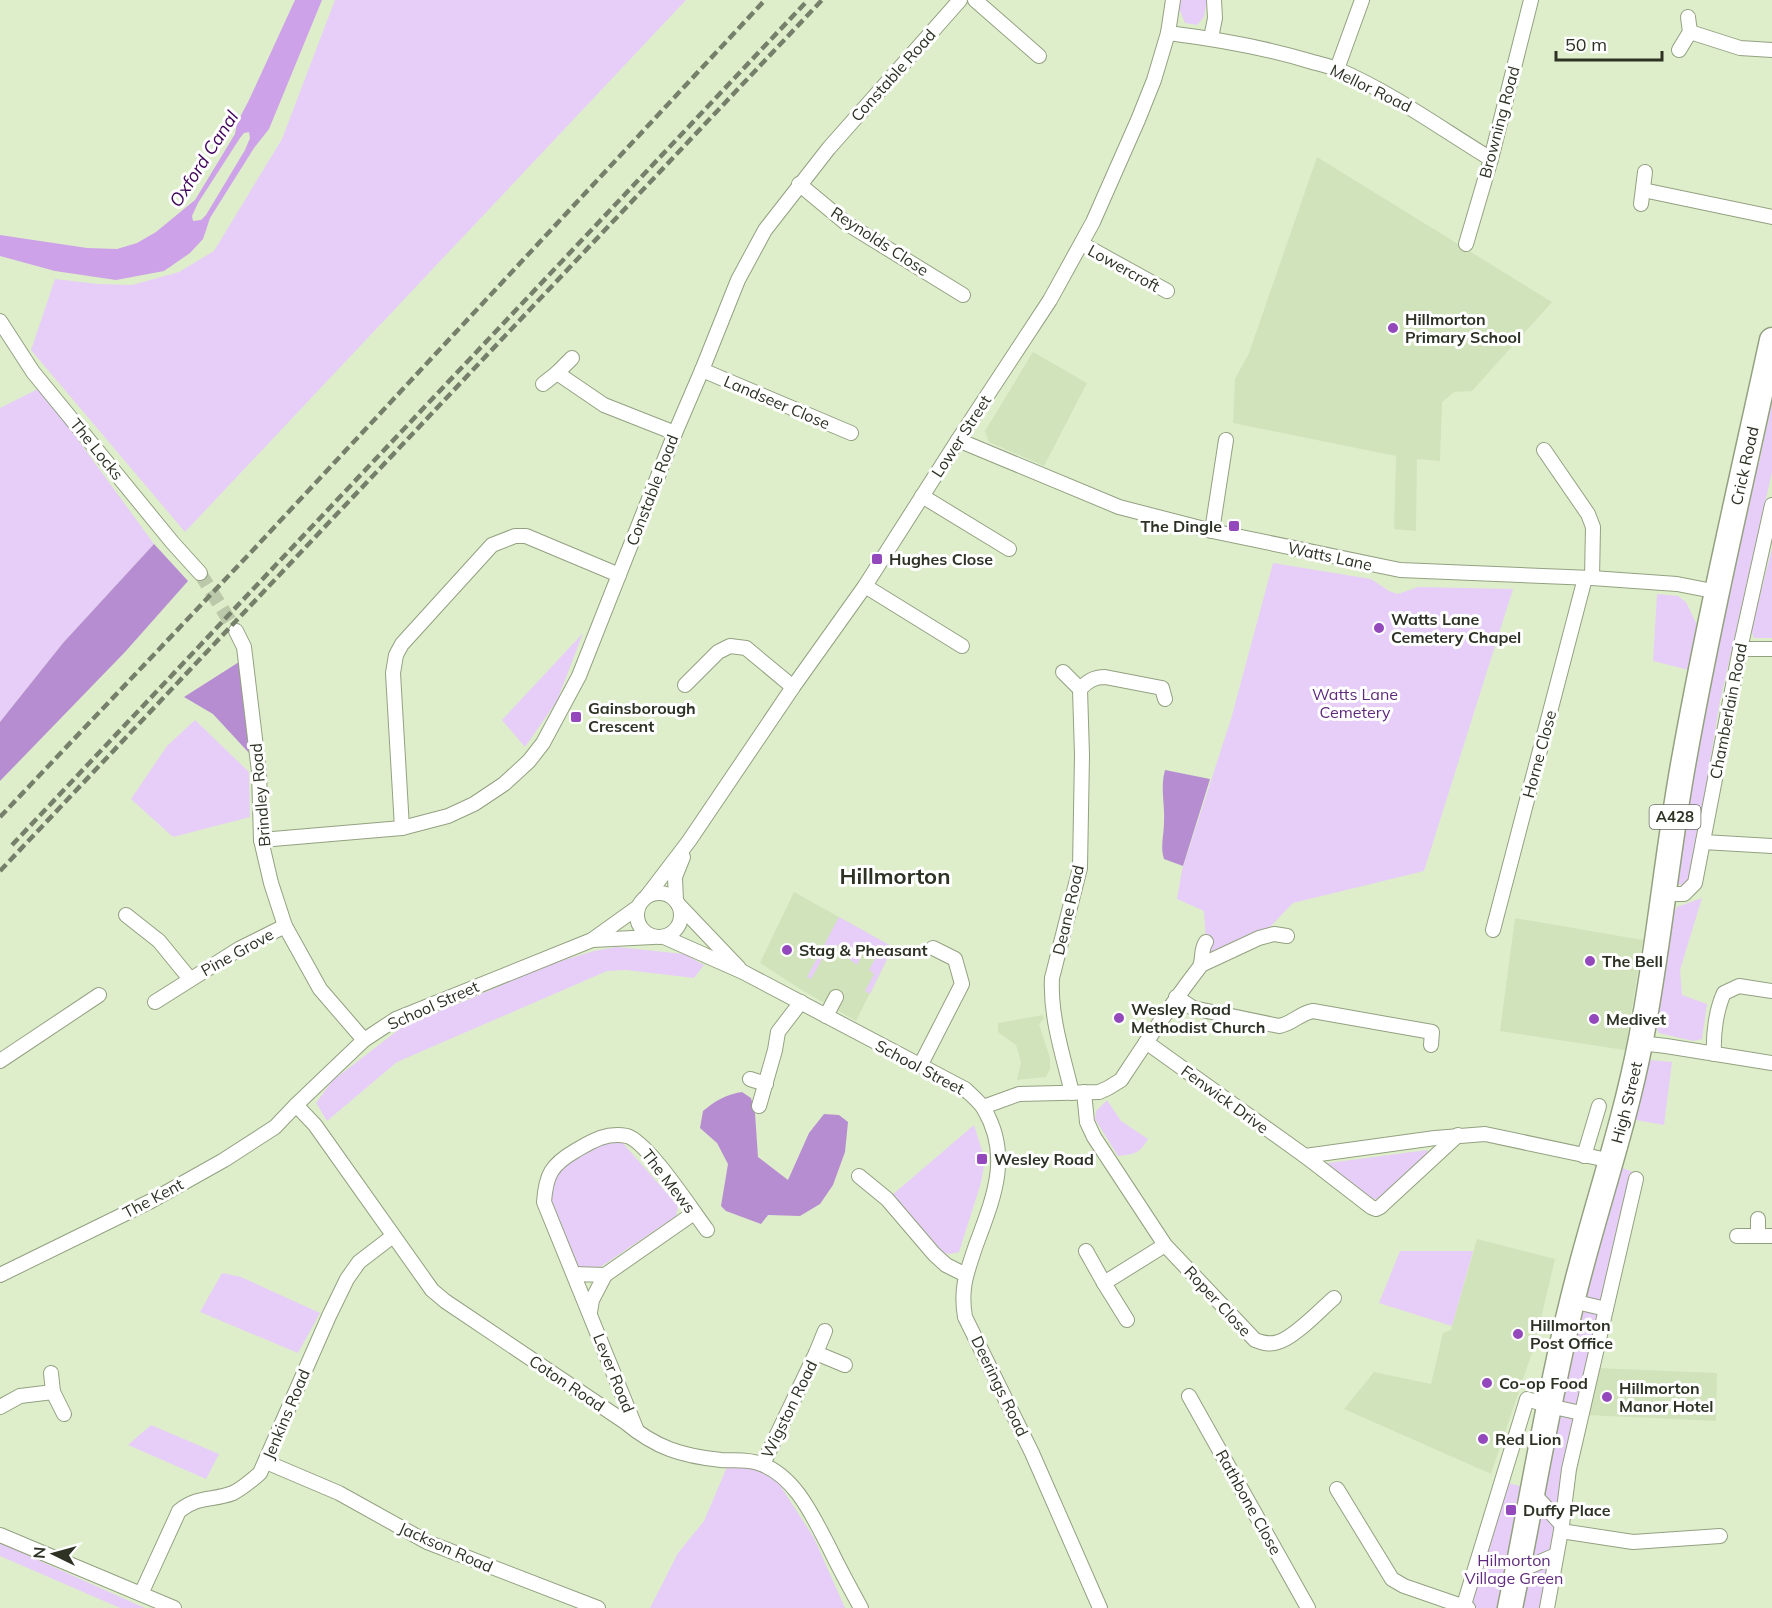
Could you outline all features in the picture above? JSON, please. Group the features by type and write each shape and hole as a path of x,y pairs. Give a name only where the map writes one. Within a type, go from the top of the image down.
{"highway":[{"name":"Crick Road","path":"1718,592 1772,340"},
{"name":"High Street","path":"1510,1608 1532,1492 1538,1403 1572,1302 1612,1161 1640,1043 1651,987 1684,756 1718,592"}],"street":[{"name":"Constable Road","path":"261,840 402,828 448,816 474,804 504,784 529,761 543,743 579,676 738,280 765,230 829,148 960,0"},
{"path":"975,0 1039,56"},
{"name":"Lower Street","path":"642,902 689,841 793,687 866,586 1050,300 1082,244 1138,120 1154,80 1168,33 1173,0"},
{"path":"1211,38 1215,18 1214,0"},
{"path":"1337,69 1362,0"},
{"name":"Browning Road","path":"1466,244 1491,159 1531,0"},
{"path":"1679,51 1690,32 1688,17"},
{"path":"1690,32 1740,48 1772,50"},
{"name":"Mellor Road","path":"1168,33 1211,38 1276,51 1337,69 1385,92 1491,159"},
{"path":"1644,172 1642,197 1772,217"},
{"name":"Reynolds Close","path":"799,184 846,223 963,295"},
{"name":"Lowercroft","path":"1082,244 1167,291"},
{"name":"The Locks","path":"0,321 33,372 200,573"},
{"path":"543,384 572,358"},
{"name":"Landseer Close","path":"702,370 851,434"},
{"path":"557,373 604,405 675,433"},
{"name":"Watts Lane","path":"958,440 1119,507 1212,531 1400,570 1677,584 1718,592"},
{"path":"1212,531 1226,440"},
{"name":"Horne Close","path":"1493,930 1588,578 1593,527 1588,514 1544,450"},
{"path":"922,496 1009,549"},
{"name":"Chamberlain Road","path":"1664,894 1684,894 1695,883 1740,649 1770,523 1772,505"},
{"path":"402,828 393,673 396,655 402,644 492,545 515,536 526,536 619,575"},
{"path":"866,586 962,646"},
{"name":"Brindley Road","path":"236,631 244,647 259,772 261,840 271,883 285,926 320,989 364,1040"},
{"path":"685,685 718,652 730,646 746,648 793,687"},
{"path":"1740,649 1772,649"},
{"path":"1063,672 1080,689 1088,681 1097,677 1165,688"},
{"name":"Deane Road","path":"1078,1092 1053,1014 1051,995 1052,978 1080,868 1082,755 1080,689"},
{"name":"Lower Street","path":"677,902 675,877 689,841"},
{"path":"1703,842 1772,846"},
{"path":"642,902 653,894 665,894 677,902 681,917 676,930 659,937"},
{"name":"School Street","path":"642,902 637,920 639,926 649,935 659,937 743,972 965,1089 983,1107 995,1132 998,1157"},
{"name":"School Street","path":"296,1105 364,1040 396,1019 592,940 642,902"},
{"name":"School Street","path":"677,902 743,972"},
{"name":"Pine Grove","path":"126,915 159,941 190,979"},
{"name":"Pine Grove","path":"155,1002 239,949 285,926"},
{"path":"983,1107 1019,1094 1100,1092 1121,1080 1176,997 1201,965 1259,938 1274,934 1287,936"},
{"name":"School Street","path":"592,940 659,937"},
{"path":"1201,965 1202,947 1206,942"},
{"path":"920,1066 962,984 955,959 933,948"},
{"path":"1714,1054 1713,1041 1724,993 1739,986 1772,991"},
{"path":"0,1061 99,995"},
{"path":"826,1016 836,997"},
{"path":"1176,997 1193,1008 1279,1026 1286,1025 1305,1012 1313,1011 1432,1032 1431,1045"},
{"path":"759,1106 778,1032 801,1002"},
{"name":"Fenwick Drive","path":"1146,1042 1376,1209 1380,1208 1458,1135"},
{"path":"1640,1043 1772,1063"},
{"path":"750,1079 766,1084"},
{"name":"Roper Close","path":"1078,1092 1094,1137 1165,1245 1255,1340 1263,1343 1277,1343 1287,1339 1334,1298"},
{"name":"Coton Road","path":"296,1105 315,1125 432,1290 638,1433 673,1451 693,1457 763,1464 786,1480 807,1505 861,1608"},
{"name":"The Kent","path":"0,1275 151,1201 214,1166 275,1127 296,1105"},
{"path":"1584,1156 1599,1106"},
{"path":"1305,1156 1458,1135 1485,1134 1612,1161"},
{"name":"Lever Road","path":"629,1137 599,1137 561,1159 552,1168 547,1180 544,1202 638,1433"},
{"name":"The Mews","path":"629,1137 652,1156 707,1230"},
{"name":"Deerings Road","path":"998,1157 996,1187 966,1275 962,1300 965,1317 1032,1453 1100,1608"},
{"path":"859,1176 887,1199 934,1254 946,1265 966,1275"},
{"path":"1547,1608 1562,1528 1569,1469 1606,1309 1618,1225 1636,1179"},
{"name":"Lever Road","path":"590,1313 592,1300 605,1275 694,1213"},
{"path":"1758,1219 1758,1235"},
{"name":"Jenkins Road","path":"141,1594 179,1511 186,1504 231,1494 260,1473 347,1279 359,1262 393,1236"},
{"path":"1737,1236 1772,1236"},
{"path":"1104,1283 1165,1245"},
{"path":"1086,1251 1128,1320"},
{"path":"574,1274 605,1275"},
{"path":"1572,1302 1606,1309"},
{"name":"Wigston Road","path":"763,1464 825,1331"},
{"name":"Wigston Road","path":"816,1353 845,1365"},
{"path":"51,1373 53,1392 64,1414"},
{"path":"0,1407 20,1396 53,1392"},
{"name":"Rathbone Close","path":"1190,1396 1308,1608"},
{"path":"1337,1489 1392,1579 1404,1586 1465,1608 1505,1464 1538,1403 1581,1413"},
{"name":"Jackson Road","path":"266,1462 339,1493 427,1542 598,1608"},
{"path":"1532,1492 1562,1528 1633,1542 1720,1536"},
{"path":"0,1534 174,1608"},
{"path":"1517,1572 1556,1555"}],"shaded area":[{"path":"295,0 322,0 269,129 254,148 210,218 203,239 190,253 164,271 116,280 55,271 0,256 0,235 87,248 117,249 137,243 156,232 195,200 235,134 237,123","holes":["249,132 250,138 206,215 201,220 193,221 192,216 198,203 240,138 244,133"]},
{"name":"Hillmorton Primary School","path":"1317,157 1552,302 1472,391 1454,392 1442,402 1440,461 1417,459 1416,531 1394,529 1396,456 1233,423 1235,379 1249,353"},
{"path":"1033,352 1087,383 1044,466 989,442 985,431"},
{"path":"154,544 188,581 125,652 0,781 0,722 63,643"},
{"path":"239,662 249,753 213,714 184,697"},
{"path":"1165,770 1210,779 1183,866 1164,859 1163,854"},
{"path":"794,892 893,947 856,1021 760,963"},
{"path":"1515,918 1643,940 1625,1050 1500,1031"},
{"path":"1043,1015 1044,1019 1039,1024 1050,1058 1050,1069 1046,1077 1017,1080 1021,1062 1016,1045 998,1032 998,1023"},
{"path":"742,1092 751,1098 755,1113 758,1157 788,1180 809,1133 824,1114 839,1115 848,1122 845,1152 833,1185 820,1204 800,1216 768,1215 761,1224 726,1211 721,1206 728,1164 717,1143 700,1128 703,1111 721,1098"},
{"path":"1477,1239 1555,1259 1535,1344 1491,1474 1344,1409 1374,1372 1431,1384 1443,1333 1451,1330"},
{"path":"1598,1368 1717,1373 1716,1421 1586,1415"}],"green space":[{"path":"335,0 686,0 185,532 31,350 55,279 132,285 179,272 214,251 282,139"},
{"path":"1179,0 1207,0 1204,17 1197,25 1185,23 1178,6"},
{"path":"1772,380 1772,472 1720,701 1690,882 1682,885 1677,884 1692,753 1699,739 1709,695 1706,680 1752,471 1759,463 1769,416 1767,401"},
{"path":"40,388 154,544 63,643 0,722 0,408"},
{"path":"1772,548 1772,638 1754,638 1751,631"},
{"name":"Watts Lane Cemetery","path":"1273,563 1371,579 1398,594 1418,587 1513,589 1424,871 1293,903 1271,926 1211,955 1206,942 1204,911 1177,899 1182,870 1231,719"},
{"path":"1657,594 1678,596 1686,602 1697,625 1689,670 1653,661"},
{"path":"583,633 557,701 525,747 502,720"},
{"path":"195,720 249,772 250,817 173,837 131,799 167,746"},
{"path":"1702,898 1680,970 1682,995 1707,1004 1702,1039 1693,1041 1659,1033 1654,1024 1673,914 1677,907"},
{"path":"839,917 893,947 870,994 865,991 874,974 869,970 876,957 864,951 857,965 848,958 851,952 838,945 836,948 830,945 811,979 807,977"},
{"path":"617,947 684,954 704,965 694,978 626,970 607,971 397,1062 327,1121 316,1103 332,1081 406,1024 544,966 594,951"},
{"path":"1651,1060 1672,1062 1664,1125 1630,1119 1643,1068"},
{"path":"1107,1100 1121,1121 1148,1139 1136,1152 1118,1156 1095,1119 1096,1111"},
{"path":"974,1125 985,1160 981,1183 959,1252 942,1253 891,1196"},
{"path":"621,1141 678,1206 676,1216 596,1270 577,1267 548,1199 556,1169 598,1143"},
{"path":"1427,1150 1428,1154 1383,1196 1376,1199 1369,1199 1321,1164"},
{"name":"Hilmorton Village Green","path":"1617,1166 1633,1172 1588,1367 1540,1608 1469,1608 1505,1482 1542,1492"},
{"path":"1400,1251 1473,1251 1452,1326 1379,1303"},
{"path":"222,1273 241,1277 320,1313 298,1353 200,1312"},
{"path":"151,1425 219,1454 206,1479 128,1445"},
{"path":"741,1464 760,1471 778,1482 814,1538 845,1608 650,1608 678,1553 704,1521 727,1467"},
{"path":"0,1543 145,1608 120,1608 0,1556"}],"tunnel":[{"path":"200,573 236,631"}],"railway":[{"path":"0,817 254,549 765,0"},
{"path":"12,845 808,0"},
{"path":"0,871 822,0"}],"place":[{"name":"Hillmorton Primary School","path":"1393,328"},
{"name":"The Dingle","path":"1234,526"},
{"name":"Hughes Close","path":"877,559"},
{"name":"Watts Lane Cemetery Chapel","path":"1379,628"},
{"name":"Gainsborough Crescent","path":"576,717"},
{"name":"Stag & Pheasant","path":"787,950"},
{"name":"The Bell","path":"1590,961"},
{"name":"Wesley Road Methodist Church","path":"1119,1018"},
{"name":"Medivet","path":"1594,1019"},
{"name":"Wesley Road","path":"982,1159"},
{"name":"Hillmorton Post Office","path":"1518,1334"},
{"name":"Co-op Food","path":"1487,1383"},
{"name":"Hillmorton Manor Hotel","path":"1607,1397"},
{"name":"Red Lion","path":"1483,1439"},
{"name":"Duffy Place","path":"1511,1510"}],"district":[{"name":"Hillmorton","path":"895,876"}],"water label":[{"name":"Oxford Canal","path":"204,159"}]}
